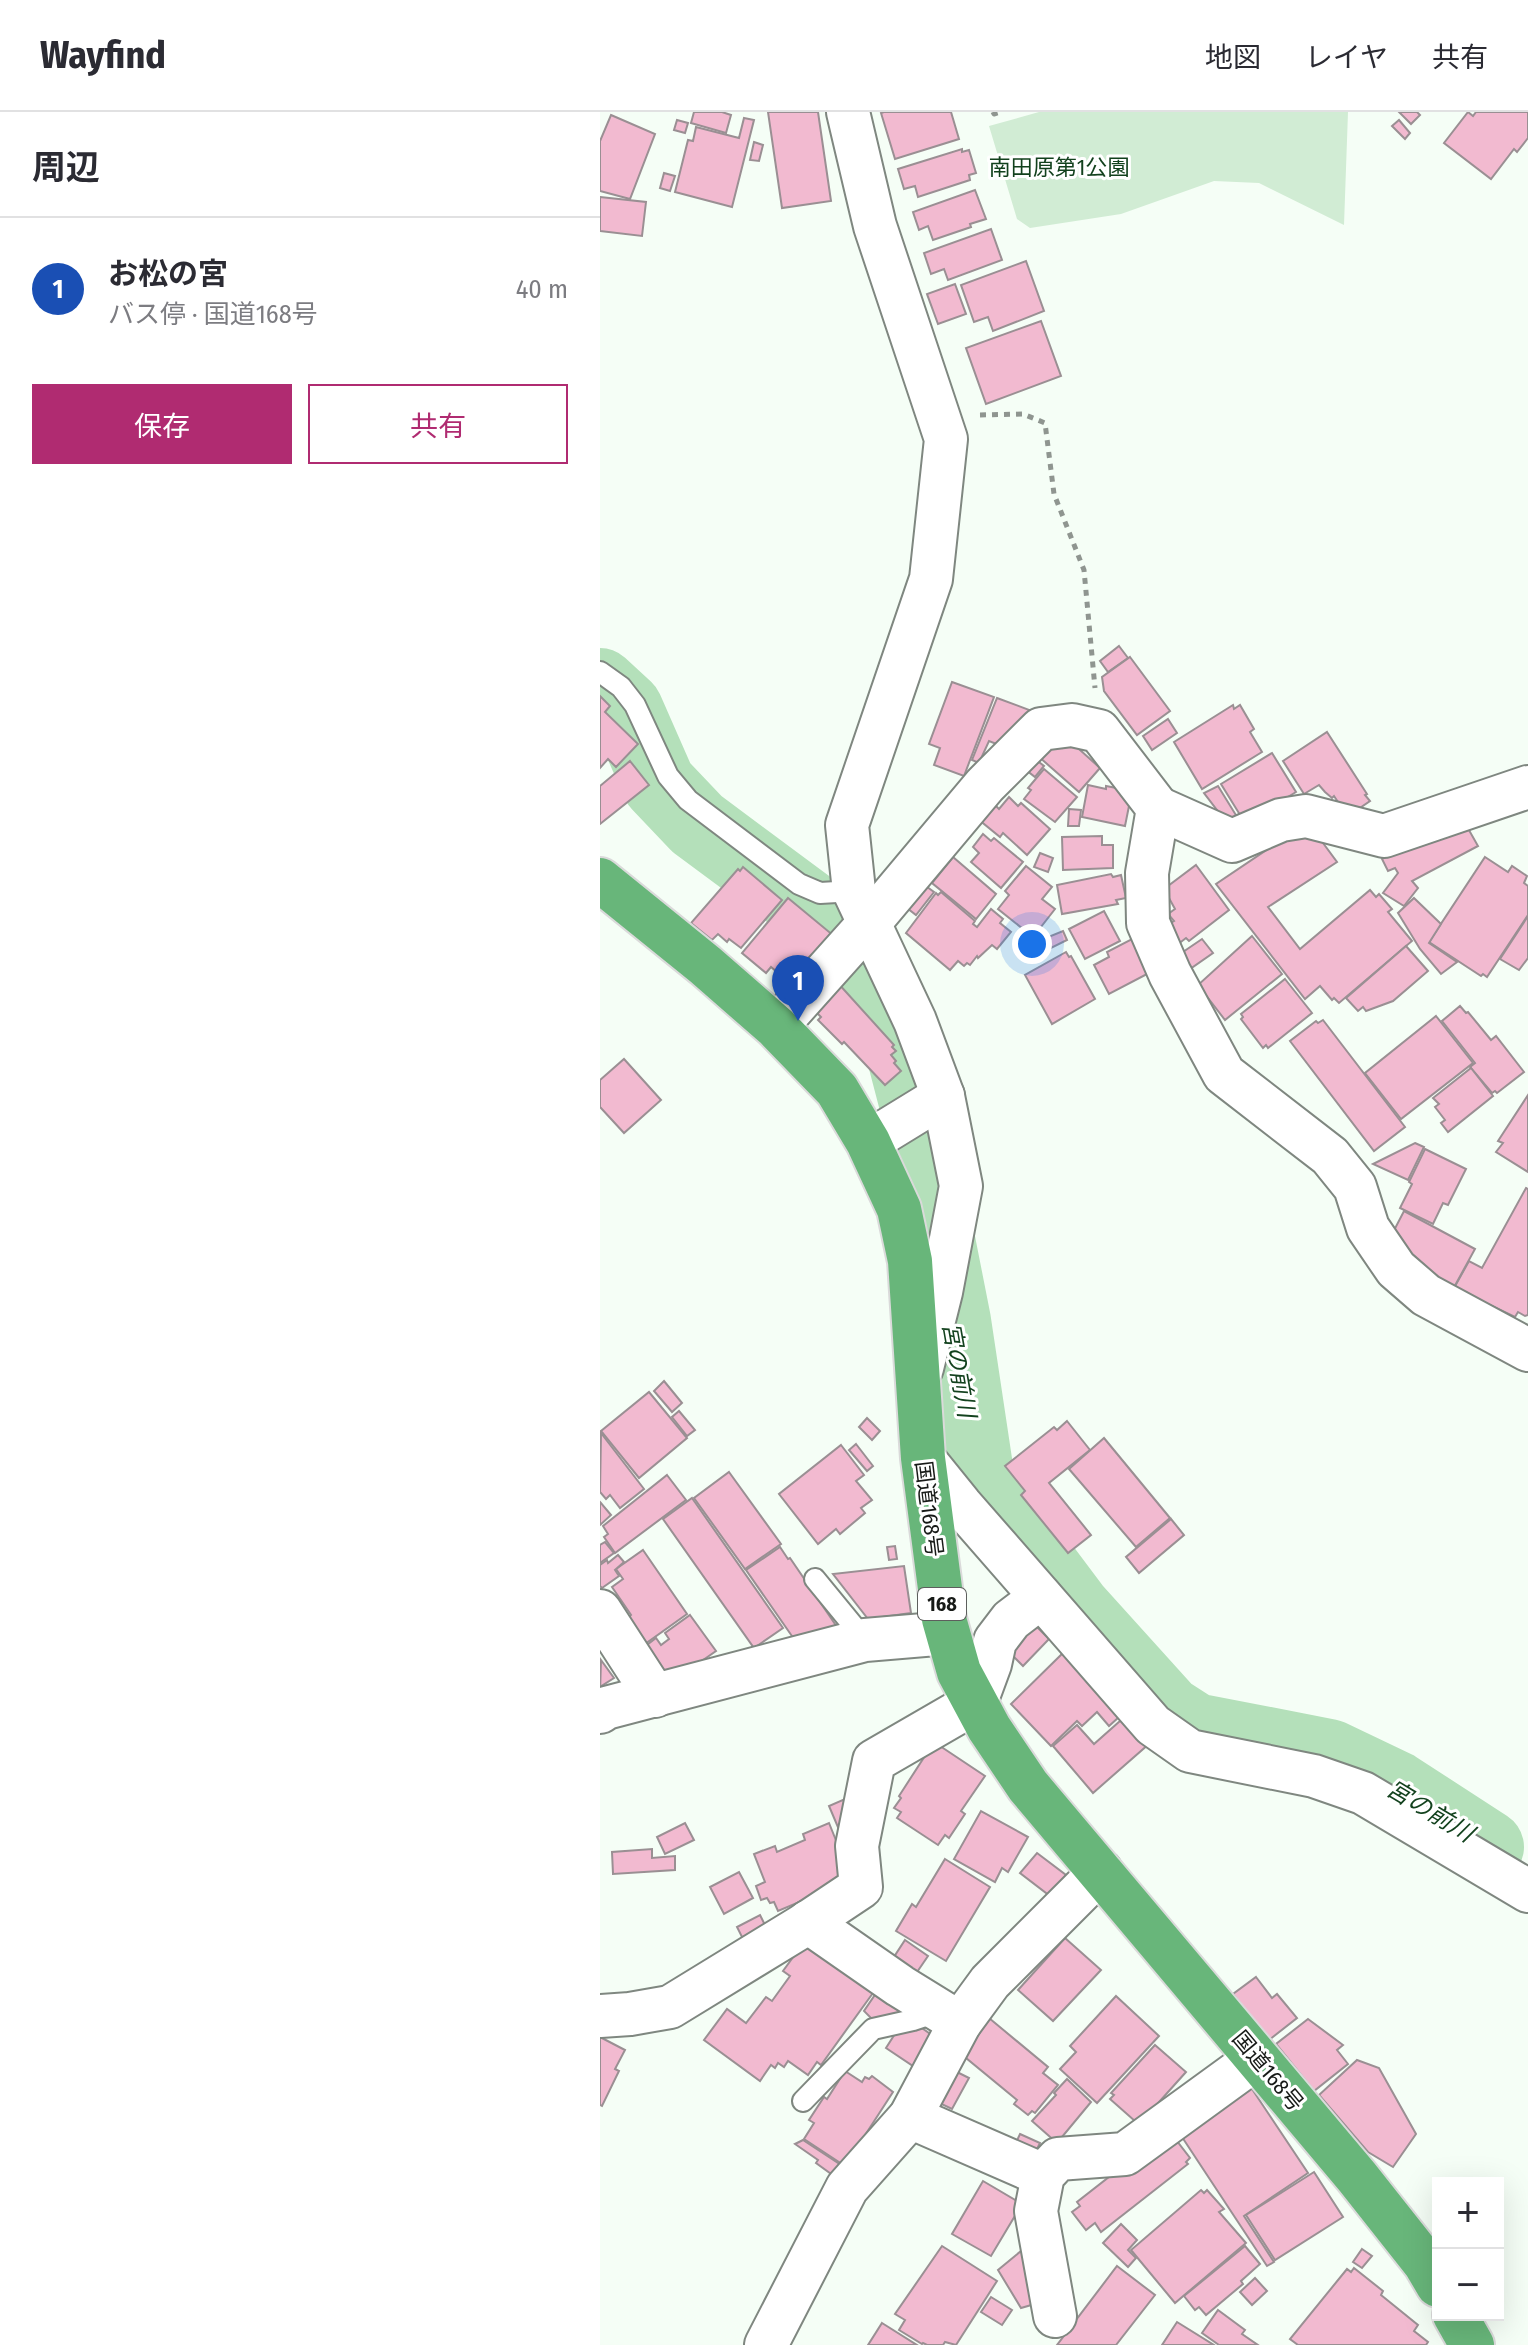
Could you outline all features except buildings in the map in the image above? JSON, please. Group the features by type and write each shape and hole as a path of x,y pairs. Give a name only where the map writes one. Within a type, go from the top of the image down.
{"highway":[{"name":"国道168号","path":"604,892 705,965 776,1027 837,1090 868,1142 899,1209 910,1261 923,1458 944,1619 959,1672 989,1728 1028,1786 1386,2214 1432,2275"},
{"path":"1458,2321 1472,2345"}],"street":[{"path":"848,112 875,226 946,439 931,579 847,825 862,906 915,1021 943,1096 961,1186 941,1292 917,1387"},
{"path":"776,1027 862,906 1041,729 1072,725 1099,731 1158,808 1232,841 1281,820 1306,816 1384,836 1528,787"},
{"path":"1158,808 1147,873 1148,923 1170,974 1224,1074 1330,1156 1355,1187 1368,1228 1396,1269 1426,1295 1528,1350"},
{"path":"868,1142 943,1096"},
{"path":"923,1458 1153,1725 1190,1751 1314,1776 1363,1793 1528,1891"},
{"path":"600,2016 670,2007 861,1887 857,1846 874,1761 976,1702 995,1641 1011,1620 1041,1597"},
{"path":"600,1611 655,1696"},
{"path":"600,1712 865,1640 948,1633"},
{"path":"766,2345 847,2188 910,2117 950,2017 990,1982 1101,1871"},
{"path":"808,1922 950,2017"},
{"path":"1055,2316 1036,2211 1043,2175 1058,2159 1125,2154 1257,2058"},
{"path":"910,2117 1043,2175"}],"lane":[{"path":"600,672 621,687 635,705 668,776 688,800 799,884 862,906"},
{"path":"815,1579 865,1640"},
{"path":"803,2101 873,2029 913,2020 950,2017"}],"path":[{"path":"993,112 1001,112"},
{"path":"939,417 1023,414 1045,423 1054,494 1084,570 1099,731"}],"green space":[{"name":"南田原第1公園","path":"1039,112 1348,112 1344,225 1259,183 1214,181 1121,214 1030,228 1017,219 989,126"}],"waterway":[{"name":"宮の前川","path":"600,685 626,709 659,784 697,824 829,922 857,956 895,1022 926,1141 928,1189 954,1321 978,1481 1074,1609 1167,1712 1195,1730 1329,1756 1396,1788 1487,1847"}],"place":[{"name":"お松の宮","path":"798,1021"}]}
